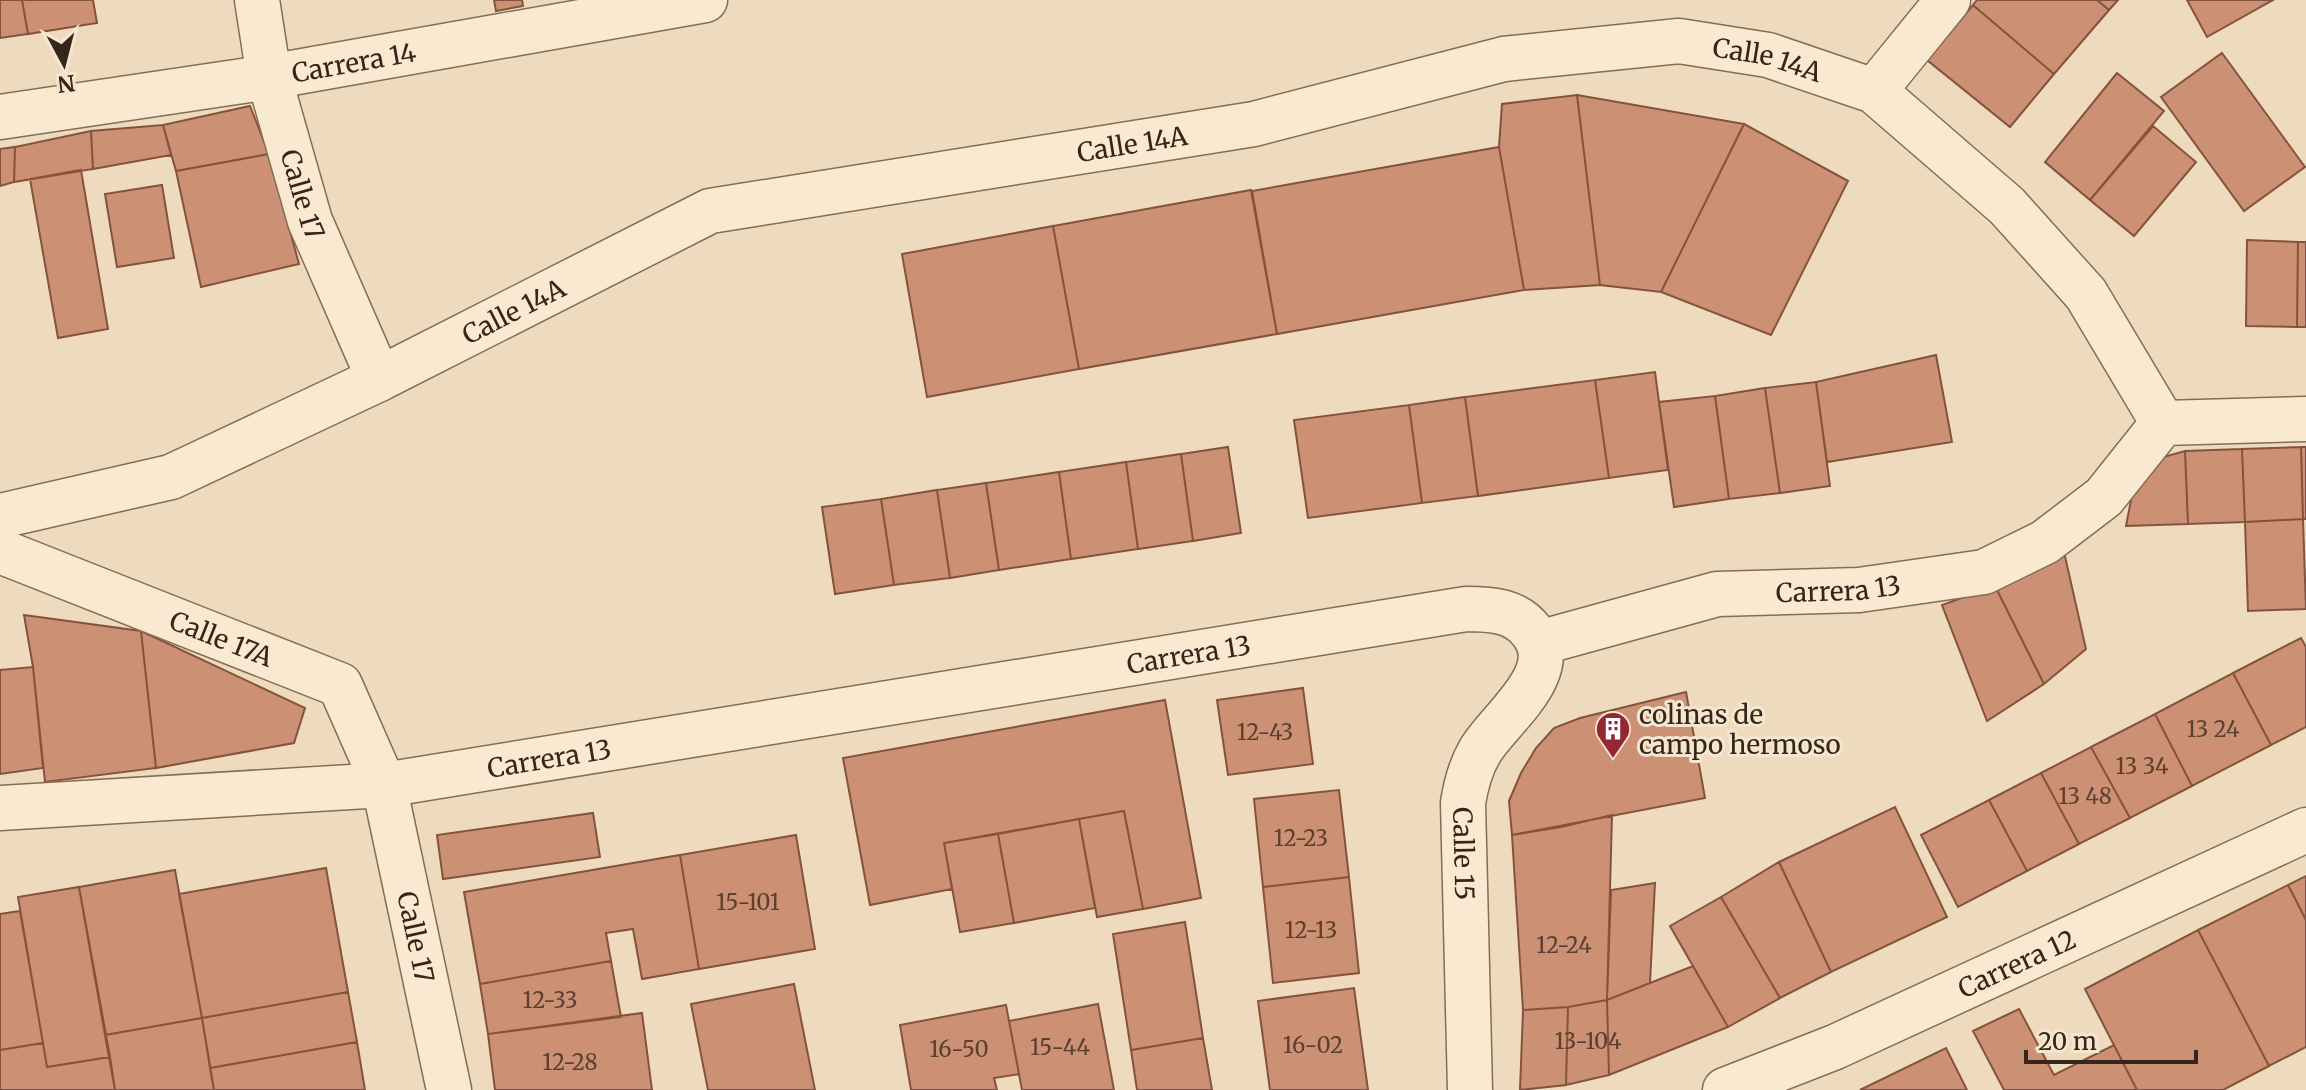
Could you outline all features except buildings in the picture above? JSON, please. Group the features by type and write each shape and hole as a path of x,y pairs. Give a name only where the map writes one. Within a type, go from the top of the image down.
{"street":[{"name":"Calle 17","path":"257,0 269,77 310,221 379,379"},
{"name":"Carrera 14","path":"0,117 269,77 705,0"},
{"path":"1874,91 1948,0"},
{"name":"Calle 14A","path":"0,516 171,477 379,379 710,211 1254,124 1504,59 1679,41 1768,55 1874,91 2007,206 2086,294 2163,423"},
{"path":"2163,423 2306,419"},
{"name":"Carrera 13","path":"0,808 384,785 1466,609 1506,612 1519,619 1539,643 1717,594 1859,590 1984,572 2045,542 2104,497 2163,423"},
{"name":"Calle 17A","path":"0,551 340,685 384,785"},
{"name":"Calle 15","path":"1470,1090 1463,803 1470,769 1499,724 1520,703 1537,677 1542,655 1539,643"},
{"name":"Calle 17","path":"384,785 449,1090"},
{"name":"Carrera 12","path":"1725,1090 1835,1047 2306,830"}],"place":[{"name":"colinas de campo hermoso","path":"1613,760"}]}
